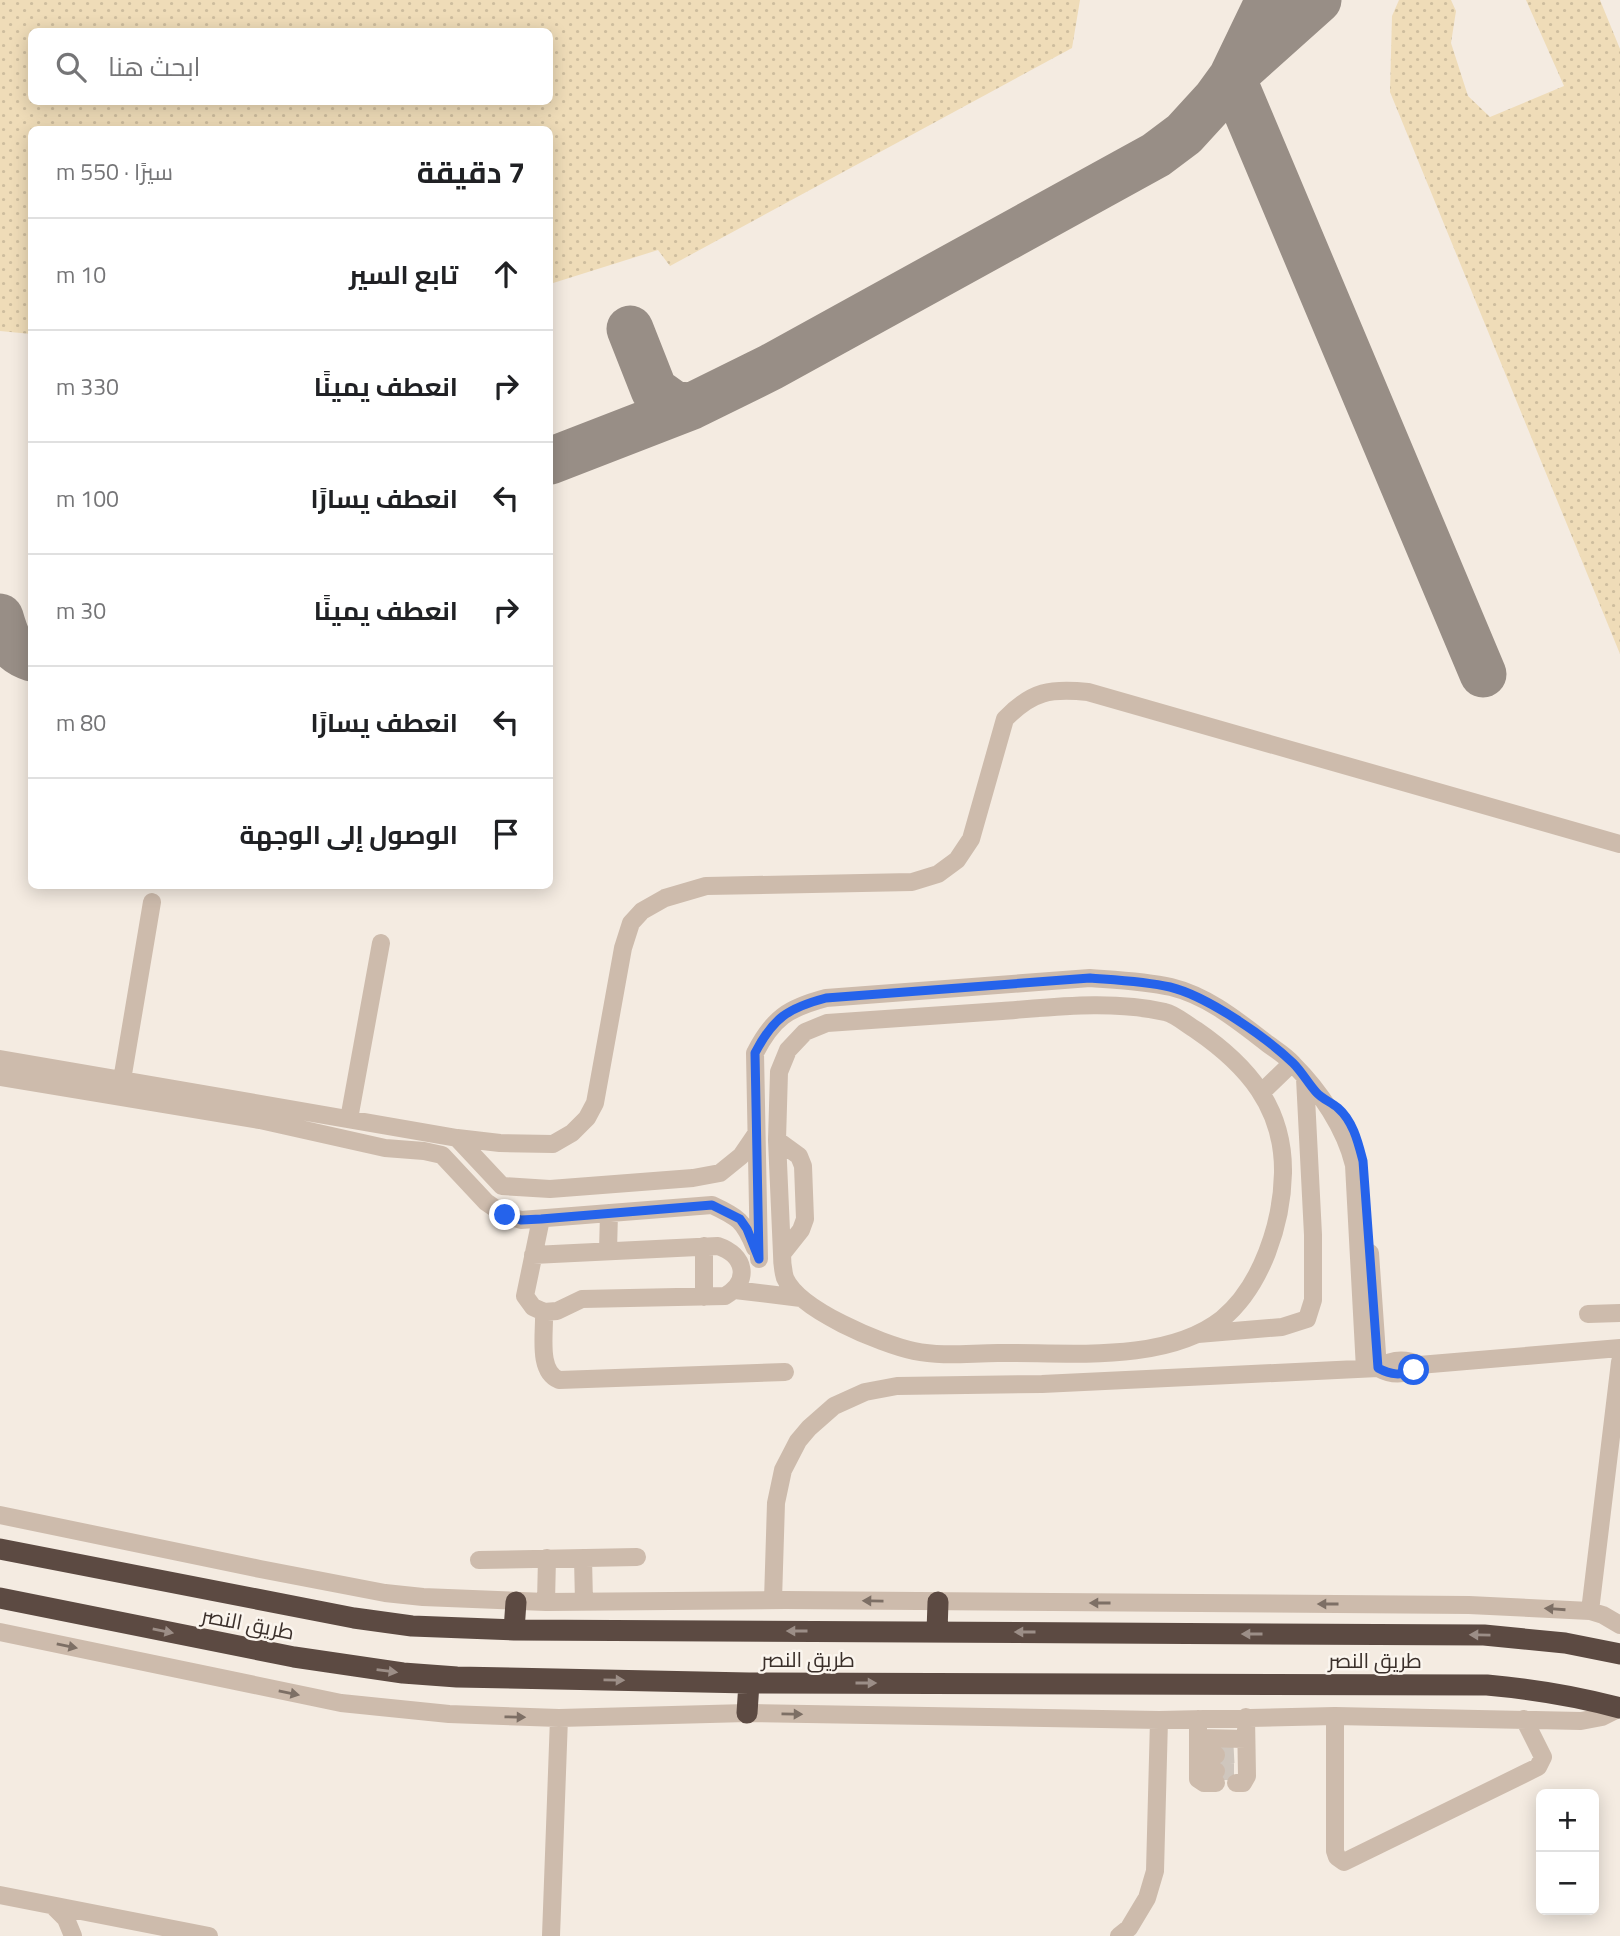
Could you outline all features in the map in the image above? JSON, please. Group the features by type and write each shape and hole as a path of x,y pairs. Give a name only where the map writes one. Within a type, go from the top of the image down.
{"highway":[{"name":"طريق النصر","path":"0,1549 354,1618 412,1626 514,1630 1484,1635 1565,1643 1620,1654"},
{"name":"طريق النصر","path":"0,1598 294,1657 402,1673 457,1677 749,1683 1487,1685 1576,1696 1620,1708"},
{"path":"514,1630 516,1602"},
{"path":"937,1632 938,1602"},
{"path":"747,1713 749,1683"}],"street":[{"path":"0,1059 457,1138 553,1144 572,1133 587,1118 594,1104 622,948 631,923 642,911 665,898 706,886 912,882 939,874 957,860 971,839 1005,719 1019,704 1037,694 1063,690 1088,692 1620,845"},
{"path":"122,1080 152,902"},
{"path":"349,1119 381,943"},
{"path":"759,1259 755,1053 766,1032 782,1015 803,1004 826,998 1090,978 1134,981 1173,988 1211,1003 1292,1063 1319,1095 1346,1117 1363,1161 1371,1368"},
{"path":"949,988 950,1015"},
{"path":"1168,1013 1173,988"},
{"path":"801,1298 786,1278 782,1257 778,1102 779,1072 788,1050 805,1032 827,1023 1123,1006 1168,1013 1225,1051 1243,1068 1261,1093 1281,1142 1282,1200 1266,1256 1252,1284 1222,1319 1195,1335"},
{"path":"1261,1093 1292,1063"},
{"path":"0,1077 260,1120 385,1148 442,1155 486,1202 505,1215 521,1220 712,1205 740,1219 759,1259"},
{"path":"735,1290 801,1298 862,1333 890,1345 935,1355 1139,1351 1195,1335 1282,1327 1307,1320 1314,1300 1305,1078"},
{"path":"755,1102 778,1102"},
{"path":"457,1138 502,1186 550,1189 693,1178 720,1173 741,1156 755,1134"},
{"path":"737,1257 782,1257 801,1230 805,1219 803,1167 799,1156 778,1140"},
{"path":"607,1251 609,1213"},
{"path":"533,1255 718,1246 729,1249 737,1257 742,1268 741,1280 735,1290 725,1296 582,1299 557,1311 544,1312 533,1307 525,1296 533,1255 541,1219"},
{"path":"704,1246 704,1297"},
{"path":"544,1312 545,1368 551,1377 559,1380 785,1372"},
{"path":"1588,1314 1620,1313"},
{"path":"773,1600 776,1503 783,1471 798,1441 809,1427 834,1406 864,1392 897,1386 1042,1384 1371,1368 1399,1360 1419,1365 1620,1348"},
{"path":"1590,1611 1620,1362"},
{"path":"0,1515 260,1569 384,1593 423,1597 516,1602 773,1600 1469,1605 1590,1611 1620,1625"},
{"path":"479,1560 637,1557"},
{"path":"546,1602 547,1558"},
{"path":"583,1558 584,1602"},
{"path":"0,1632 341,1703 449,1714 559,1718 747,1713 1159,1720 1335,1716 1581,1721 1602,1717 1620,1708"},
{"path":"1335,1716 1335,1851 1337,1857 1344,1862 1538,1767 1543,1757 1524,1719"},
{"path":"1198,1719 1207,1762 1241,1762 1246,1717"},
{"path":"551,1936 559,1718"},
{"path":"1119,1936 1129,1928 1147,1898 1155,1871 1159,1720"},
{"path":"0,1895 209,1936"},
{"path":"53,1906 66,1919 73,1936"},
{"path":"127,1936 143,1922"}],"sand":[{"path":"0,0 1080,0 1072,48 670,266 658,250 553,283 553,126 28,126 28,334 0,331"},
{"path":"1399,0 1451,0 1456,11 1451,43 1468,96 1490,117 1564,86 1526,0 1600,0 1620,49 1620,654 1390,92 1392,16"}],"taxiway":[{"path":"553,460 692,406 771,367 1156,155 1184,134 1216,99 1232,77 1269,0"},
{"path":"1318,0 1232,77 1483,674"},
{"path":"630,329 654,390 675,405 692,406"},
{"path":"0,617 10,643 28,656"}],"tunnel":[{"path":"1216,1755 1235,1754"},
{"path":"1216,1771 1236,1771"}],"route":[{"path":"505,1215 521,1220 712,1205 740,1219 759,1259 755,1053 766,1032 782,1015 803,1004 826,998 1090,978 1134,981 1173,988 1211,1003 1292,1063 1319,1095 1346,1117 1363,1161 1378,1368 1400,1375 1414,1370"}]}
